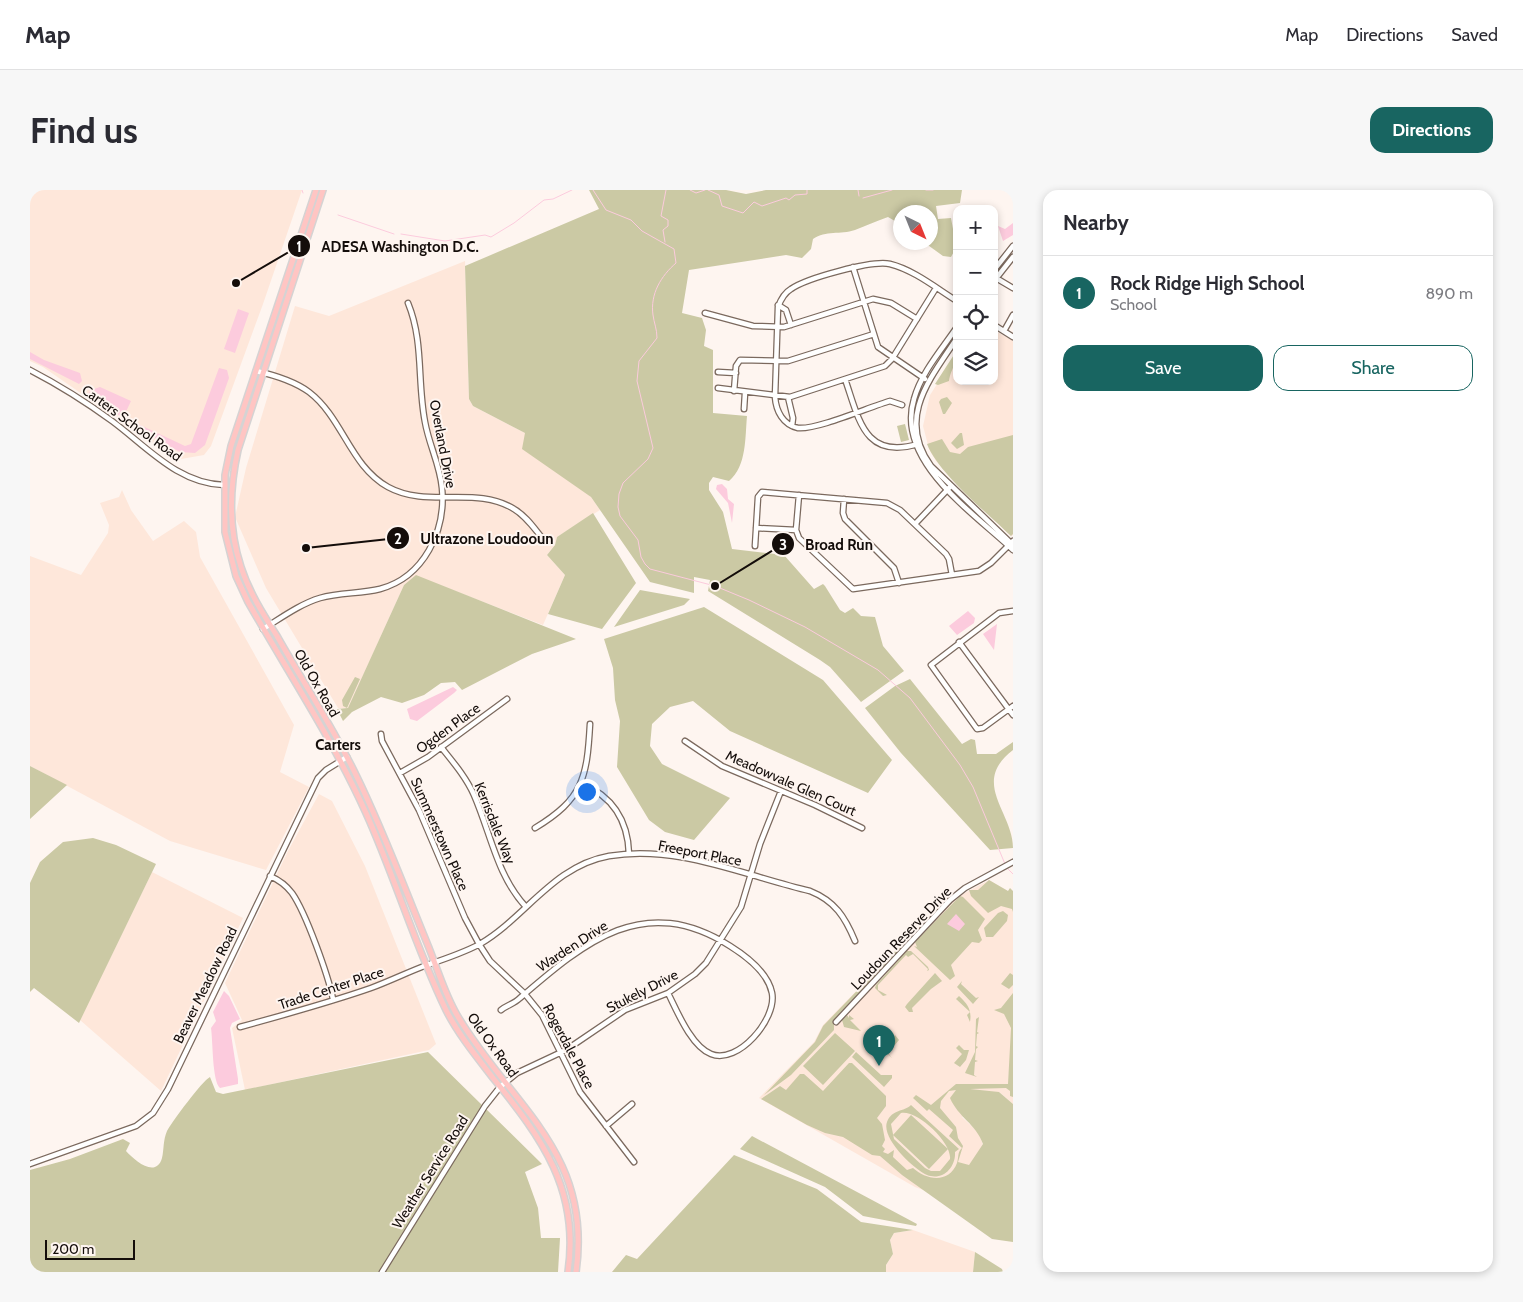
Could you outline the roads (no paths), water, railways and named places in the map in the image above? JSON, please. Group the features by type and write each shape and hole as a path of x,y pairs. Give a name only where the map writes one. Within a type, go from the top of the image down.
{"main road":[{"name":"Old Ox Road","path":"316,190 231,446 224,484 225,532 232,564 240,586 263,629 341,761 378,840 427,965 454,1024 539,1137 560,1181 569,1227 568,1272"},
{"name":"Old Ox Road","path":"323,190 238,450 231,487 234,542 241,568 252,595 347,757 374,812 456,1013 546,1135 569,1184 577,1229 576,1272"}],"street":[{"path":"998,265 1013,246"},
{"path":"998,275 1013,257"},
{"path":"902,405 890,401 809,427 792,426 780,416 775,397 778,305 784,294 794,287 853,267 872,263 891,264 910,272 953,299"},
{"path":"853,267 878,347 928,382"},
{"path":"998,280 1013,288"},
{"path":"718,388 775,397 788,397 885,366 936,288"},
{"path":"705,313 748,325 777,327 790,325 864,301 886,301 917,319"},
{"name":"Overland Drive","path":"263,629 314,600 334,594 381,588 405,577 420,564 433,544 440,525 442,498 440,471 424,413 419,340 408,303"},
{"path":"778,305 786,310 790,325"},
{"path":"1004,331 1013,316"},
{"path":"998,327 1013,337"},
{"path":"953,333 923,378 912,406 911,424 918,444 931,466 950,487 1011,544 1013,550"},
{"path":"734,391 737,363 740,360 793,360 874,334"},
{"path":"918,444 916,434 917,414 922,394 956,340"},
{"name":"Carters School Road","path":"30,370 63,388 106,416 161,460 207,484 224,484"},
{"path":"256,371 296,384 317,399 362,466 382,484 395,491 416,497 488,499 505,504 526,518 543,539"},
{"path":"718,372 736,373"},
{"path":"845,379 864,431 877,443 898,448 918,444"},
{"path":"744,409 745,393"},
{"path":"788,397 793,418 792,426"},
{"path":"915,524 950,487"},
{"path":"754,546 758,497 761,493 889,503 915,524 947,556 952,575"},
{"path":"799,495 796,530 802,542 851,588 858,590 984,568 1011,544"},
{"path":"844,499 843,513 845,519 894,568 899,583"},
{"path":"756,528 796,530"},
{"path":"1011,708 980,729 974,727 931,665 999,613 1013,611"},
{"path":"959,642 1011,708 1013,715"},
{"name":"Ogden Place","path":"400,773 441,747 507,699"},
{"path":"535,828 560,810 574,796 581,783 587,760 590,724"},
{"name":"Summerstown Place","path":"380,734 427,827 465,918 479,944"},
{"name":"Meadowvale Glen Court","path":"686,741 722,766 815,805 862,828"},
{"name":"Kerrisdale Way","path":"441,747 473,794 505,879 514,894 526,908"},
{"name":"Beaver Meadow Road","path":"30,1164 136,1126 153,1113 168,1089 318,778 347,757"},
{"path":"581,783 598,791 616,808 626,830 628,854"},
{"name":"Stukely Drive","path":"500,1086 524,1069 560,1052 625,1010 668,993 696,974 721,940 741,907 765,830 781,791"},
{"name":"Freeport Place","path":"427,965 479,944 509,924 544,889 570,870 593,860 628,854 681,858 751,875 822,896 838,909 855,941"},
{"name":"Loudoun Reserve Drive","path":"836,1022 946,904 974,883 1013,862"},
{"path":"270,876 280,881 293,894 325,973 333,999"},
{"name":"Warden Drive","path":"501,1010 588,947 608,935 632,925 654,922 678,923 696,928 721,940"},
{"path":"668,993 690,1033 700,1046 712,1054 721,1056 735,1052 762,1028 770,1015 772,1004 768,982 754,966 721,940"},
{"name":"Rogerdale Place","path":"479,944 490,961 525,994 542,1015 580,1092 634,1162"},
{"name":"Trade Center Place","path":"240,1027 369,989 427,965"},
{"name":"Weather Service Road","path":"382,1272 485,1106 500,1086"},
{"path":"606,1126 632,1104"}],"waterway":[{"path":"401,234 445,241 485,235 491,237 514,223 544,200 553,199 572,190"},
{"path":"593,190 606,210 631,220 642,231 674,249 676,263 661,280 655,293 653,315 657,338 639,361 637,381 653,448 648,459 623,483 619,494 618,507 620,516 638,540 641,557 645,564 650,569 715,586 749,600 805,627 878,670 910,698 960,765 973,787 1005,864"},
{"path":"665,242 663,230 668,226 668,220 661,216 666,190"},
{"path":"690,190 696,193 705,190"},
{"path":"708,190 719,195 722,206 743,213 754,202 762,206 786,198 789,200 795,195 807,194 807,190"},
{"path":"858,190 859,196"},
{"path":"863,198 892,190"},
{"path":"926,190 933,190"},
{"path":"338,215 394,234"},
{"path":"1007,868 1013,874"}],"place":[{"name":"ADESA Washington D.C.","path":"236,283"},
{"name":"Ultrazone Loudooun","path":"306,548"},
{"name":"Broad Run","path":"715,586"},
{"name":"Rock Ridge High School","path":"879,1066"}],"district":[{"name":"Carters","path":"338,745"}]}
